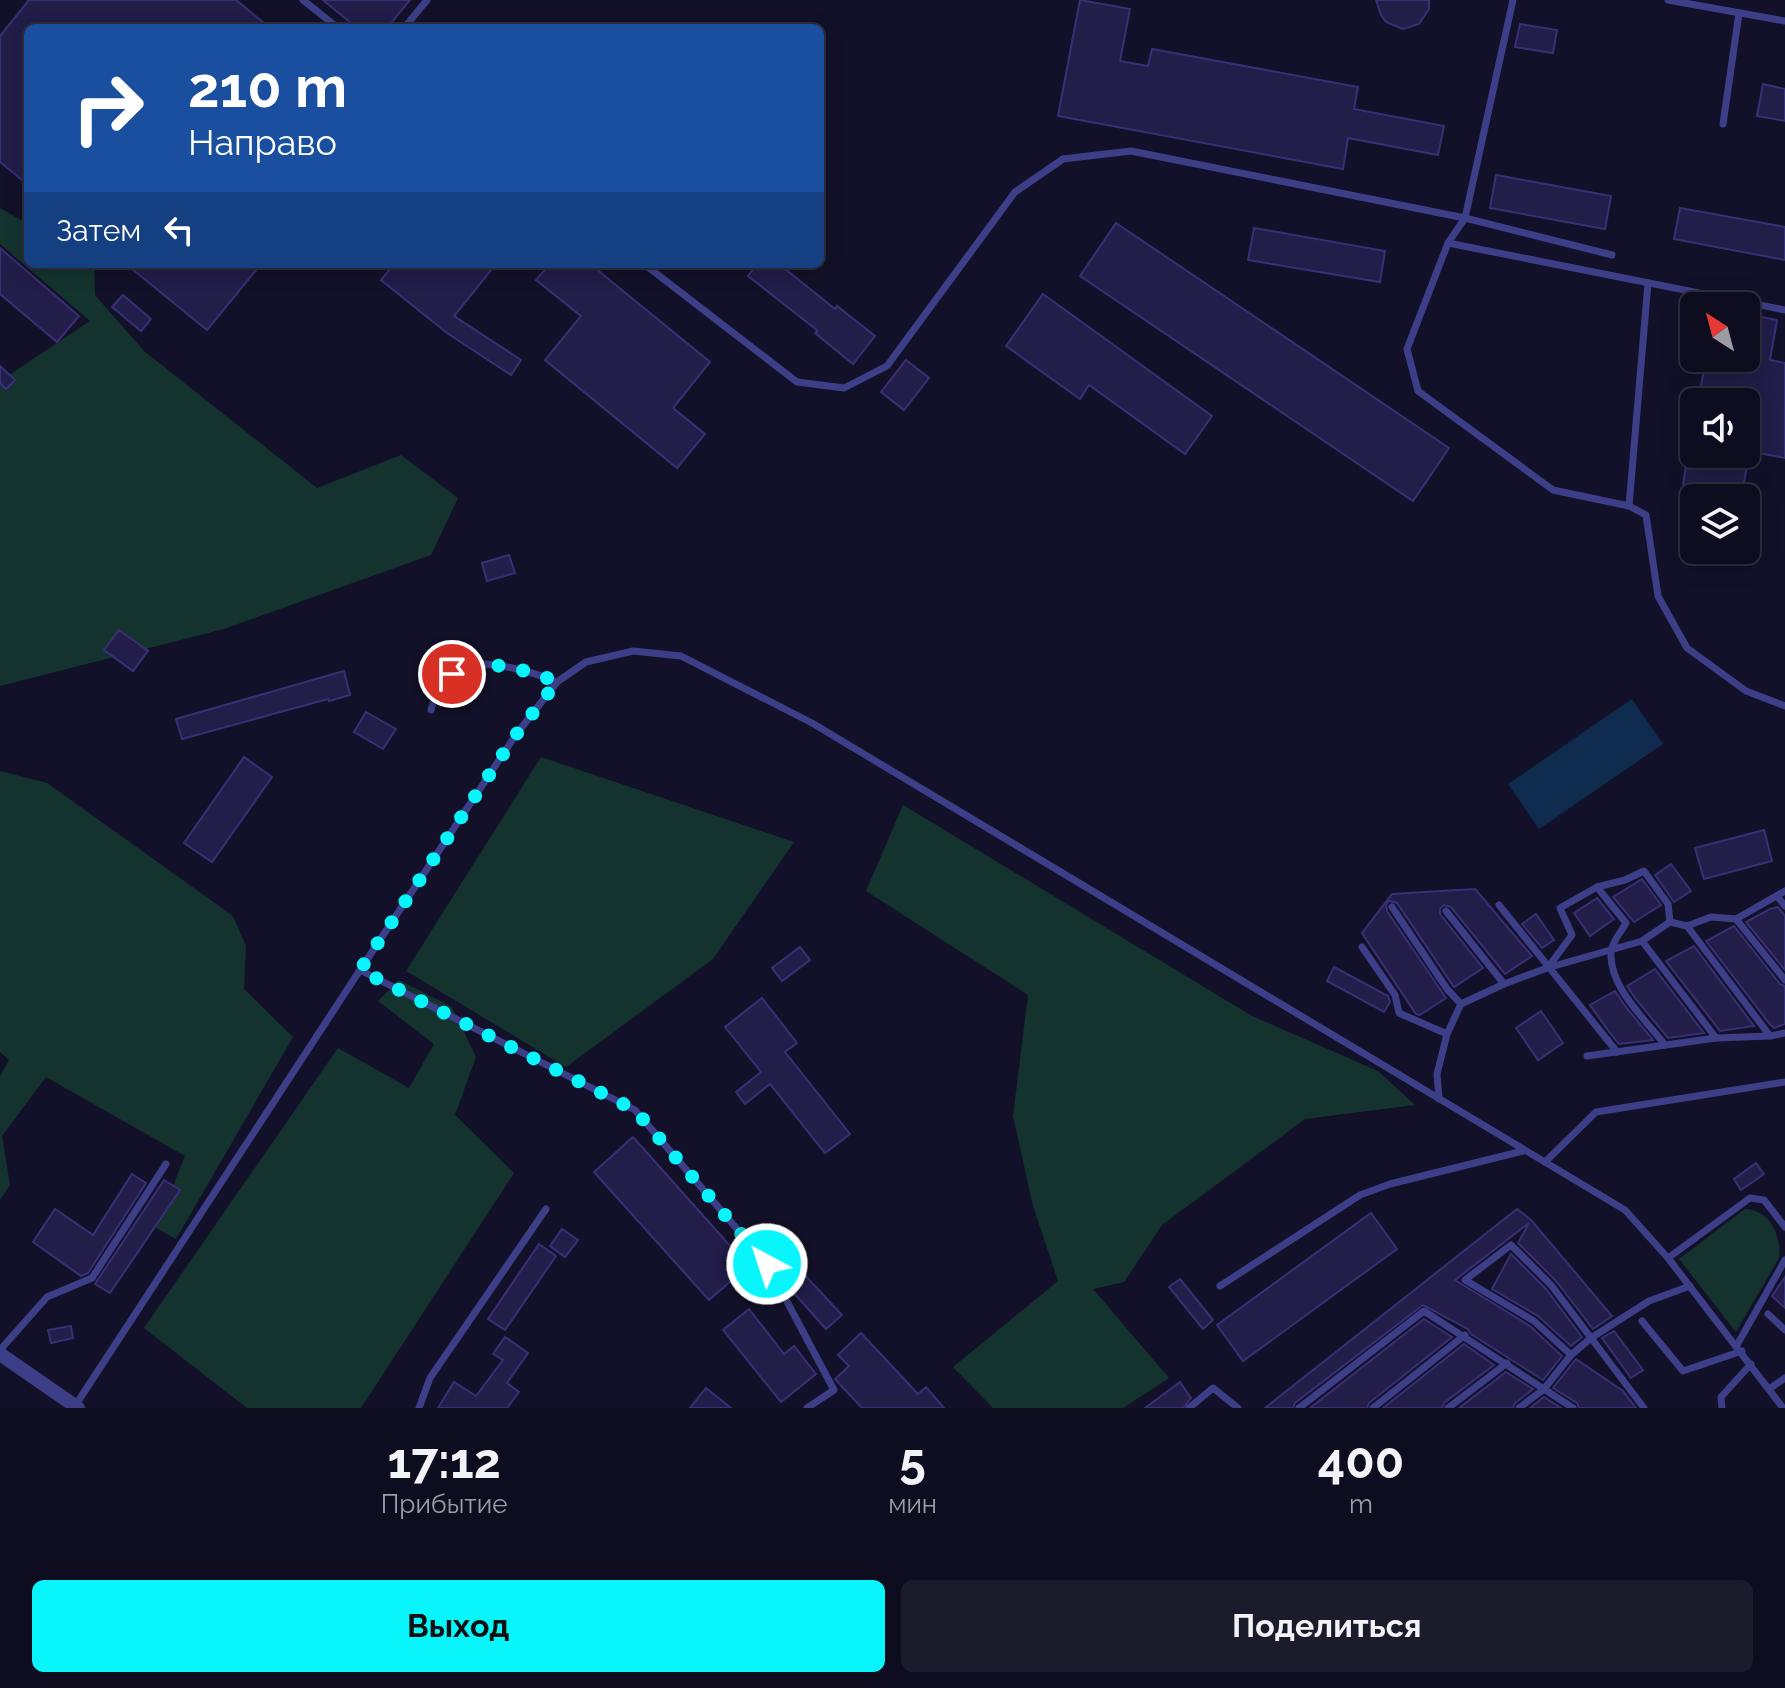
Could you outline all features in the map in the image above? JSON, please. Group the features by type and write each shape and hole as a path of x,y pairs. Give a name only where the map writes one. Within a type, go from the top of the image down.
{"street":[{"path":"0,1352 77,1407"}],"lane":[{"path":"303,0 333,24"},
{"path":"407,24 427,0"},
{"path":"1513,0 1465,218 1448,243 1407,349 1418,391 1553,490 1629,506 1646,515 1658,596 1687,648 1746,691 1785,706"},
{"path":"1668,0 1785,21"},
{"path":"1723,124 1739,13"},
{"path":"649,268 797,382 844,388 887,366 1015,192 1063,159 1131,151 1465,218 1612,255"},
{"path":"1448,243 1785,310"},
{"path":"1629,506 1648,283"},
{"path":"77,1407 515,736 557,682 586,662 633,651 681,656 812,723 1625,1210 1740,1348 1783,1408"},
{"path":"431,710 438,686 466,663 500,664 528,670 557,682"},
{"path":"1547,968 1572,935 1560,908 1597,887 1644,871 1668,904 1670,922"},
{"path":"1597,887 1626,923 1611,948 1613,969 1621,989 1665,1045"},
{"path":"1439,1099 1437,1074 1447,1034 1461,1004 1547,968 1642,941 1670,922 1687,926 1711,917 1736,919 1785,891"},
{"path":"1777,896 1785,906"},
{"path":"1499,905 1617,1052"},
{"path":"1392,907 1447,989 1461,1004"},
{"path":"1446,911 1504,984"},
{"path":"1736,919 1785,980"},
{"path":"1687,926 1770,1036"},
{"path":"1642,941 1716,1038"},
{"path":"1362,947 1395,995 1399,1013 1447,1034"},
{"path":"360,970 635,1110 767,1264 834,1390 807,1408"},
{"path":"1587,1056 1716,1038 1785,1033"},
{"path":"1545,1162 1596,1112 1785,1082"},
{"path":"1220,1286 1360,1195 1390,1184 1523,1151"},
{"path":"0,1352 47,1297 92,1278 166,1164"},
{"path":"1668,1258 1750,1198 1764,1200 1785,1227"},
{"path":"419,1408 430,1378 546,1209"},
{"path":"1571,1355 1534,1321 1465,1280 1511,1245 1551,1285 1644,1408"},
{"path":"1642,1321 1683,1371 1740,1348 1785,1260"},
{"path":"1519,1408 1544,1389 1571,1355 1591,1338 1649,1301 1690,1286"},
{"path":"1299,1408 1424,1311 1573,1408"},
{"path":"1768,1314 1785,1330"},
{"path":"1373,1408 1465,1335"},
{"path":"1448,1408 1507,1363"},
{"path":"1722,1408 1721,1397 1751,1364"},
{"path":"1769,1389 1785,1378"},
{"path":"1189,1408 1213,1388 1238,1408"}],"green space":[{"path":"0,208 24,222 24,265 0,244"},
{"path":"28,268 94,268 95,295 144,351 317,488 401,455 458,498 431,555 224,629 0,686 0,381 90,321"},
{"path":"541,757 794,842 713,959 566,1067 406,971"},
{"path":"0,771 47,783 233,916 246,946 244,989 293,1037 176,1239 156,1228 185,1156 46,1077 2,1136 10,1185 0,1200 0,1076 9,1060 0,1052"},
{"path":"903,805 1252,1016 1378,1071 1415,1105 1305,1119 1162,1225 1124,1282 1093,1289 1169,1378 1123,1408 993,1408 953,1367 1058,1281 1033,1206 1013,1116 1028,995 866,891"},
{"path":"399,980 452,1007 476,1057 455,1115 514,1173 361,1408 247,1408 144,1328 338,1048 409,1088 434,1044 378,1001"},
{"path":"1745,1209 1761,1214 1772,1225 1778,1241 1779,1258 1736,1332 1679,1259"}],"water":[{"path":"1632,699 1663,744 1539,829 1508,784"}],"building":[{"path":"29,0 236,0 265,24 24,24 24,182 0,162 0,36"},
{"path":"323,0 410,0 390,24 352,24"},
{"path":"1080,0 1130,9 1120,61 1148,66 1152,49 1358,87 1354,109 1444,126 1438,155 1348,138 1343,169 1058,116"},
{"path":"1376,0 1429,0 1429,9 1419,24 1403,29 1386,22"},
{"path":"1520,24 1557,30 1553,53 1515,47"},
{"path":"1763,84 1785,89 1785,121 1757,116"},
{"path":"1496,175 1611,196 1605,229 1490,208"},
{"path":"1680,208 1785,227 1785,260 1674,239"},
{"path":"1116,223 1449,448 1413,501 1080,276"},
{"path":"1254,228 1385,251 1380,282 1248,260"},
{"path":"0,248 79,316 57,342 0,294"},
{"path":"131,268 258,268 207,330"},
{"path":"391,268 493,268 454,316 521,360 511,375 447,333 381,280"},
{"path":"546,268 595,268 710,362 673,408 705,434 677,468 545,360 581,316 536,280"},
{"path":"754,268 784,268 875,336 853,364 815,333 818,331 748,276"},
{"path":"1043,294 1212,416 1185,454 1089,385 1080,399 1006,346"},
{"path":"123,295 151,319 141,331 112,307"},
{"path":"1760,317 1777,320 1770,360 1785,363 1785,458 1760,454 1760,388 1701,388 1703,372 1760,372"},
{"path":"906,360 929,378 904,410 881,392"},
{"path":"0,366 15,380 6,389 0,383"},
{"path":"1686,468 1747,468 1744,484 1683,484"},
{"path":"509,555 515,573 487,581 482,563"},
{"path":"119,630 148,651 133,671 104,650"},
{"path":"344,671 350,695 182,739 176,719"},
{"path":"366,712 396,729 383,749 354,732"},
{"path":"244,757 272,777 212,862 184,843"},
{"path":"1764,830 1772,861 1704,879 1695,848"},
{"path":"1671,864 1691,891 1674,902 1655,875"},
{"path":"1642,879 1661,905 1634,922 1613,897"},
{"path":"1475,889 1532,956 1505,974 1451,907 1444,905 1440,914 1483,968 1454,987 1397,903 1389,901 1387,911 1446,998 1420,1015 1416,1014 1362,933 1392,894"},
{"path":"1597,898 1614,919 1590,936 1574,913"},
{"path":"1778,907 1785,916 1785,970 1746,922"},
{"path":"1536,914 1554,940 1542,948 1522,924"},
{"path":"1734,926 1780,984 1785,986 1785,1024 1774,1028 1769,1023 1706,941"},
{"path":"1694,946 1754,1026 1720,1031 1666,961"},
{"path":"800,947 810,960 782,981 772,968"},
{"path":"1334,967 1388,996 1390,1002 1384,1012 1327,981"},
{"path":"1655,969 1704,1033 1668,1038 1635,998 1627,986"},
{"path":"1615,991 1653,1040 1619,1044 1607,1029 1590,1005"},
{"path":"762,998 797,1043 785,1052 850,1134 825,1153 770,1084 745,1104 736,1092 761,1072 725,1027"},
{"path":"1541,1011 1563,1043 1538,1060 1516,1028"},
{"path":"633,1137 748,1266 709,1300 594,1172"},
{"path":"1756,1163 1764,1174 1741,1190 1734,1179"},
{"path":"132,1174 146,1183 88,1273 81,1276 33,1242 55,1209 93,1235"},
{"path":"164,1180 180,1190 110,1293 95,1284"},
{"path":"1517,1209 1531,1220 1612,1316 1593,1329 1556,1281 1518,1243 1529,1223 1455,1280 1530,1326 1562,1356 1543,1380 1471,1334 1468,1329 1423,1305 1295,1403 1293,1408 1265,1408"},
{"path":"1371,1213 1397,1249 1243,1361 1217,1325"},
{"path":"562,1229 578,1240 565,1257 550,1246"},
{"path":"539,1244 556,1256 505,1330 488,1319"},
{"path":"1511,1254 1546,1289 1582,1337 1571,1346 1538,1316 1492,1289"},
{"path":"799,1269 842,1315 826,1329 784,1282"},
{"path":"1785,1277 1785,1308 1772,1296"},
{"path":"1180,1279 1213,1320 1203,1329 1169,1287"},
{"path":"749,1309 784,1354 794,1346 816,1374 781,1402 723,1330"},
{"path":"1424,1319 1452,1337 1369,1403 1367,1408 1310,1408"},
{"path":"71,1326 73,1338 51,1343 48,1330"},
{"path":"1614,1331 1643,1370 1631,1378 1602,1338"},
{"path":"861,1333 918,1394 926,1387 944,1408 862,1408 835,1379 849,1366 838,1355"},
{"path":"505,1337 528,1353 507,1383 519,1392 507,1408 438,1408 454,1382 476,1396 503,1360 493,1354"},
{"path":"1464,1344 1494,1365 1444,1403 1442,1408 1383,1408"},
{"path":"1576,1359 1623,1391 1636,1408 1579,1408 1577,1403 1553,1388"},
{"path":"1506,1372 1533,1389 1513,1408 1459,1408"},
{"path":"1180,1382 1191,1398 1183,1408 1145,1408"},
{"path":"706,1388 731,1408 690,1408"},
{"path":"1544,1397 1561,1408 1530,1408"}],"route":[{"path":"452,674 466,663 500,664 528,670 557,682 515,736 360,970 635,1110 767,1264"}]}
